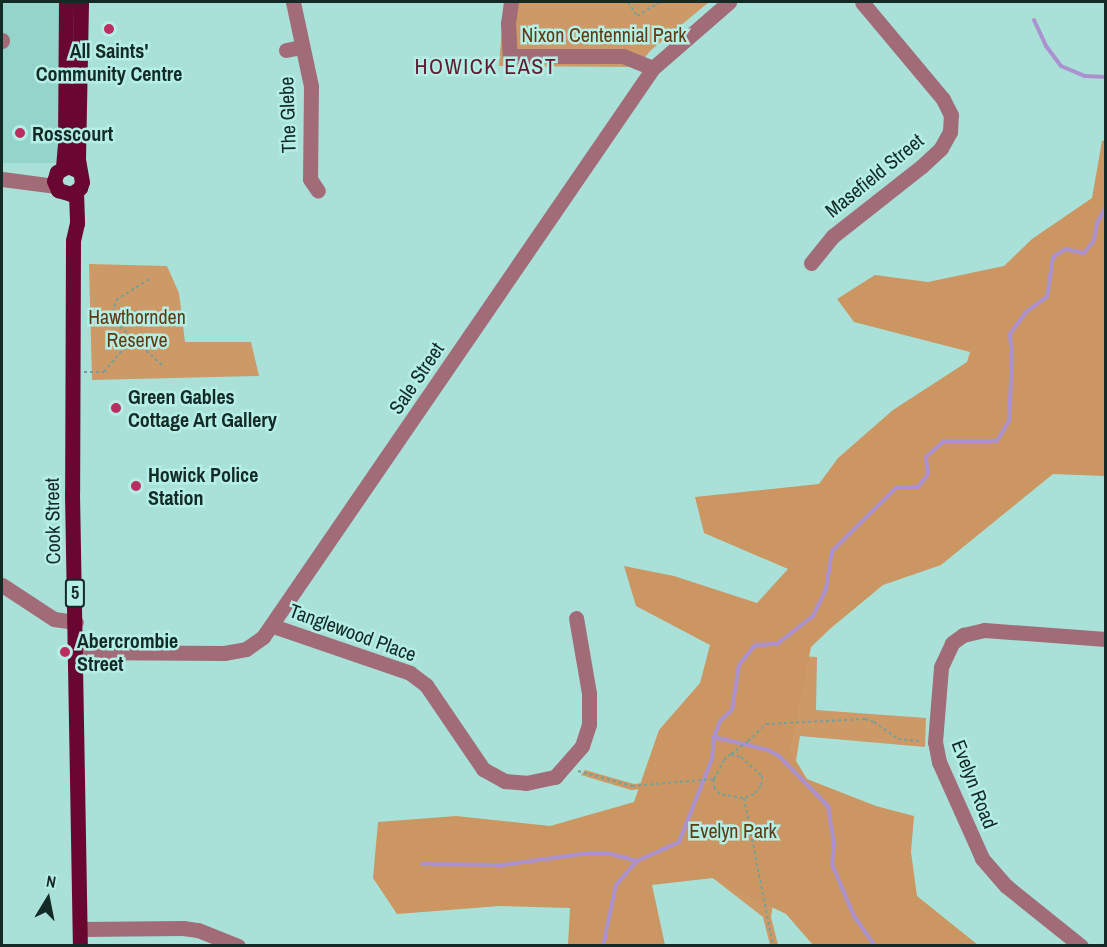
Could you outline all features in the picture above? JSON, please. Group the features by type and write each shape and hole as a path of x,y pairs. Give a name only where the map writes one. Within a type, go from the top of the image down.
{"main road":[{"name":"Cook Street","path":"66,2 63,182 67,223 73,241 80,945"},
{"name":"5","path":"63,182 82,182 79,171 81,2"},
{"path":"63,182 69,166 79,171"}],"street":[{"name":"The Glebe","path":"293,2 311,87 309,179 318,190"},
{"path":"511,2 508,23 510,56 623,56 653,68"},
{"name":"Sale Street","path":"77,652 224,653 255,645 273,626 653,68 729,2"},
{"name":"Masefield Street","path":"811,263 832,236 941,148 950,132 951,115 943,99 862,2"},
{"path":"286,50 302,46"},
{"path":"9,179 63,182"},
{"path":"2,585 54,619 76,622"},
{"name":"Tanglewood Place","path":"273,626 410,672 426,685 483,769 505,782 526,783 555,777 566,767 582,746 589,724 589,693 576,618"},
{"name":"Evelyn Road","path":"1081,945 1006,886 982,858 939,762 935,742 941,668 952,643 963,635 984,630 1106,639"},
{"path":"80,929 183,928 198,930 238,945"}],"path":[{"path":"628,2 638,16 660,2"},
{"path":"111,318 116,300 151,278"},
{"path":"72,320 111,318 164,367"},
{"path":"73,372 104,372 123,349 141,346"},
{"path":"731,754 741,757 762,776 761,786 754,794 743,798 720,795 714,788 714,779 724,760 731,754 748,741 766,724 853,718 874,722 898,739 935,742"},
{"path":"566,767 632,786 714,779"},
{"path":"743,798 773,945"}],"shaded area":[{"path":"2,2 59,2 59,163 2,163"}],"green space":[{"name":"Nixon Centennial Park","path":"504,2 709,2 651,50 637,67 499,66"},
{"path":"1105,140 1105,476 1053,474 941,565 883,585 831,628 811,647 790,751 807,779 876,806 914,816 911,852 917,896 978,945 813,945 786,914 713,878 652,885 665,945 568,945 570,908 500,906 397,914 373,878 378,822 456,816 550,826 634,802 659,730 700,683 710,645 636,606 624,566 674,576 757,603 788,569 704,533 695,497 819,484 838,458 893,410 967,362 970,352 854,322 837,299 875,275 928,282 1004,266 1032,239 1092,198 1102,141"},
{"name":"Hawthornden Reserve","path":"89,264 167,266 179,293 185,342 251,342 259,376 92,380"},
{"name":"Evelyn Park","path":"744,653 817,657 816,710 926,718 925,747 800,736 771,917 778,945 770,945 763,917 674,848 697,785 631,790 581,775 585,770 634,784 699,777"}],"waterway":[{"path":"1034,20 1046,46 1061,66 1085,76 1106,77"},
{"path":"603,946 616,885 637,861 679,842 712,759 714,737 720,721 732,710 739,665 755,645 777,644 813,616 826,589 832,551 897,487 918,487 928,474 926,457 944,441 997,441 1009,421 1012,358 1010,334 1026,312 1047,297 1053,257 1066,249 1084,253 1094,240 1097,223 1106,207"},
{"path":"714,737 768,750 779,756 828,806 834,843 832,864 854,916 875,946"},
{"path":"422,864 503,865 589,853 607,853 637,861"}],"place":[{"name":"All Saints' Community Centre","path":"109,29"},
{"name":"Rosscourt","path":"20,133"},
{"name":"Green Gables Cottage Art Gallery","path":"116,408"},
{"name":"Howick Police Station","path":"136,486"},
{"name":"Abercrombie Street","path":"65,652"}],"district":[{"name":"HOWICK EAST","path":"486,67"}]}
